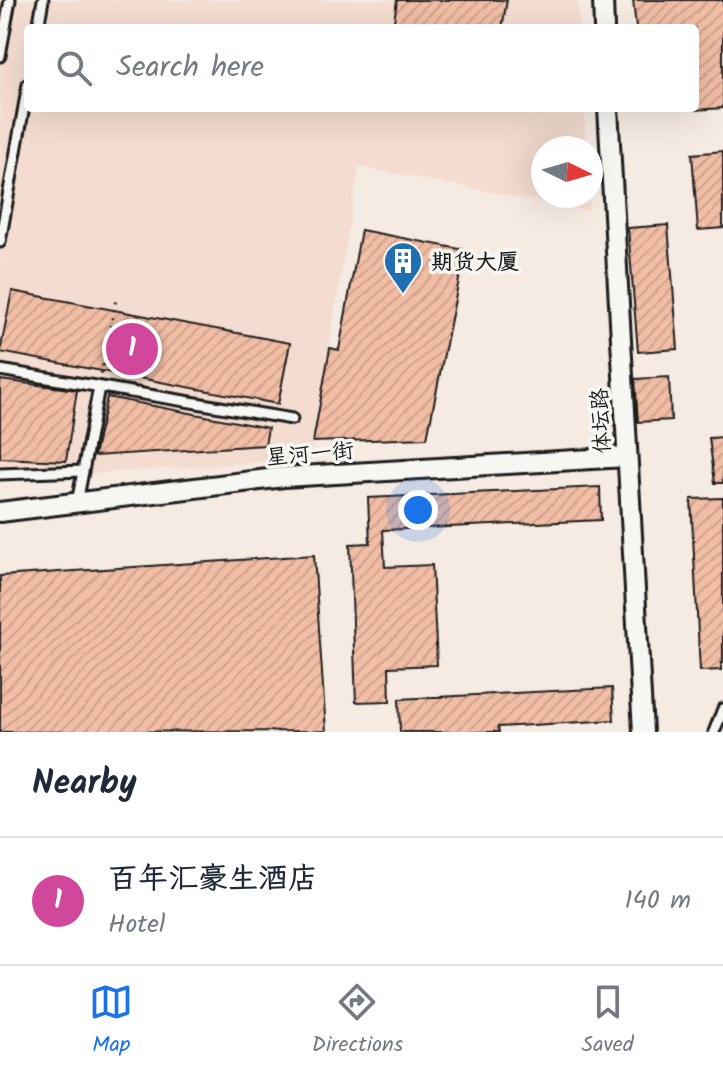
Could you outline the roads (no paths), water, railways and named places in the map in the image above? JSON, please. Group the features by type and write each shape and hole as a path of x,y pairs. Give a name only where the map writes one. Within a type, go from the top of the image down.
{"street":[{"path":"603,0 604,24"},
{"name":"体坛路","path":"608,112 643,732"},
{"name":"星河一街","path":"0,512 284,477 626,457"}],"lane":[{"path":"0,56 10,0"},
{"path":"39,24 43,0"},
{"path":"0,242 24,107"},
{"path":"0,370 292,419"},
{"path":"77,503 99,387"},
{"path":"0,474 83,471"},
{"path":"714,732 723,709"}],"place":[{"name":"期货大厦","path":"403,295"},
{"name":"百年汇豪生酒店","path":"132,349"}]}
